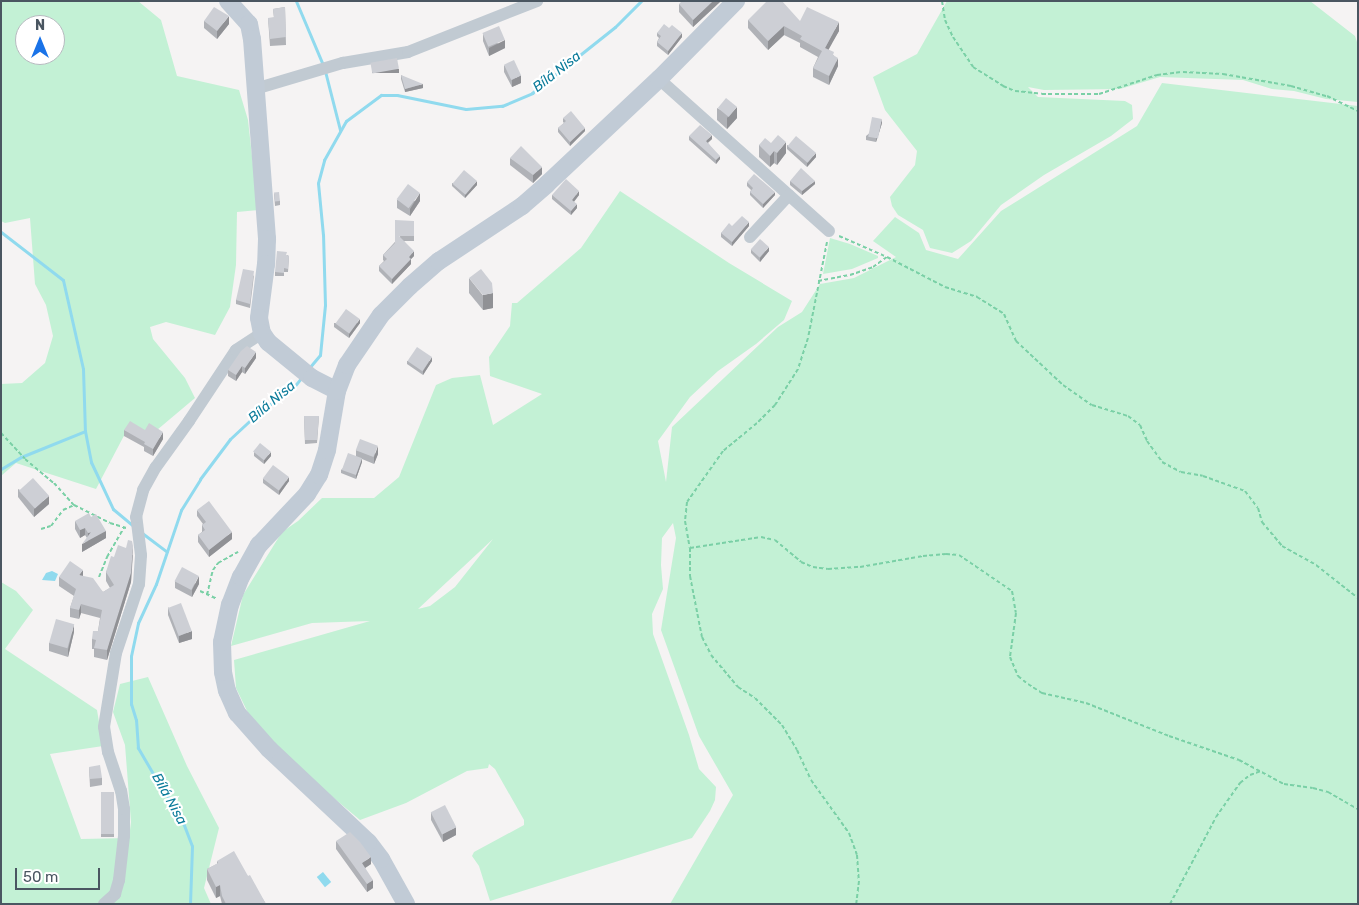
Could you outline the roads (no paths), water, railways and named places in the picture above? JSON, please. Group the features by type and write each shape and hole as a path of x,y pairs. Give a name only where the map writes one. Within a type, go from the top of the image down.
{"street":[{"path":"228,1 248,24 256,89 267,239 266,264 259,318 262,333 268,342 306,373 337,391"},
{"path":"256,89 342,63 408,52 537,1"},
{"path":"406,904 381,859 362,836 269,749 237,713 227,691 223,672 222,642 230,605 241,577 259,545 307,494 318,475 327,450 337,391 347,366 381,315 439,261 522,206 659,79 736,1"},
{"path":"659,79 829,232"},
{"path":"750,237 789,195"},
{"path":"104,904 115,894 120,880 124,836 124,809 121,791 108,752 104,727 116,653 139,584 141,555 136,517 143,490 156,467 236,350 262,333"}],"water":[{"path":"52,571 58,574 55,581 42,580 46,573"},
{"path":"323,872 331,882 325,887 317,877"}],"waterway":[{"path":"296,1 323,65"},
{"name":"Bílá Nisa","path":"309,368 320,355 325,305 323,235 318,183 324,160 346,121 381,95 397,95 466,109 502,106 532,93 615,27 641,1"},
{"path":"325,71 340,130"},
{"path":"1,232 63,280 83,369 85,431 91,462 113,509 133,526"},
{"name":"Bílá Nisa","path":"190,904 192,846 179,812 162,789 138,748 136,720 131,704 131,656 138,623 156,584 181,510 200,479 230,439 259,412 293,388 302,377"},
{"path":"1,469 21,457 85,431"},
{"path":"142,533 167,552"}]}
